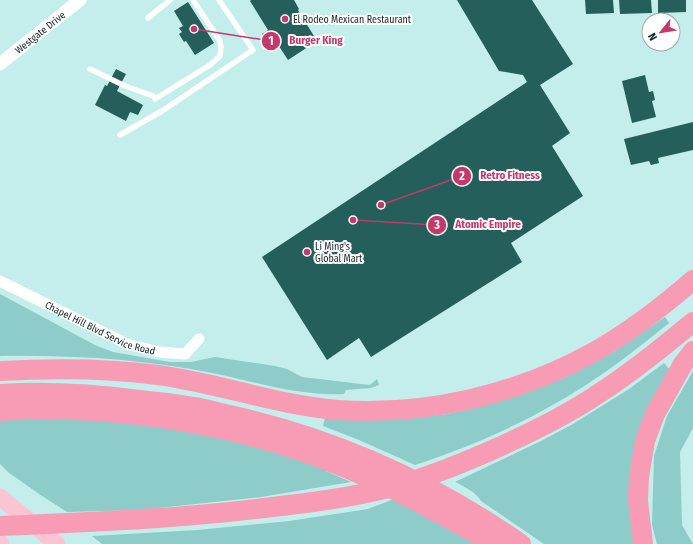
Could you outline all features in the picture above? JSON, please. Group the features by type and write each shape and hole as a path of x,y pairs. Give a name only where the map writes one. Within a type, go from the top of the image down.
{"highway":[{"path":"0,371 39,369 109,371 157,375 202,383 282,401 337,410 373,411 428,407 475,398 510,388 555,372 593,353 632,328 693,280"},
{"path":"0,526 148,519 213,514 316,502 393,487 432,475 468,461 552,421 595,396 665,346 693,322"},
{"path":"643,544 638,501 639,478 645,441 655,414 683,364 693,351"},
{"path":"0,394 52,393 113,397 188,406 260,422 310,437 372,461 410,478 457,503 522,544"},
{"path":"0,411 26,409 75,410 133,415 204,426 254,437 299,450 357,473 420,502 494,544"}],"main road":[{"path":"0,497 57,544"}],"street":[{"name":"Westgate Drive","path":"0,64 80,0"},
{"name":"Chapel Hill Blvd Service Road","path":"0,281 127,344 158,352 185,354 199,339"}],"lane":[{"path":"148,18 170,0"},
{"path":"90,69 154,98 210,65 220,56 220,41 193,0"},
{"path":"120,135 162,111 253,50 219,0"}],"shaded area":[{"path":"0,294 95,345 113,352 170,362 191,362 215,357 275,366 287,369 302,377 370,385 377,379 379,385 371,388 346,390 344,394 310,393 277,388 212,373 159,364 80,357 0,356"},
{"path":"665,317 669,323 618,363 586,385 503,431 437,458 415,465 323,426 325,418 421,417 447,414 474,408 564,378 615,351"},
{"path":"664,363 671,371 659,390 637,544 544,544 481,501 473,492 455,482 573,424 629,389"},
{"path":"693,371 693,428 680,452 682,525 693,544 657,544 652,525 654,456 667,416"},
{"path":"0,417 105,419 213,435 327,468 326,471 351,482 261,497 140,510 67,512 8,472 0,464"},
{"path":"394,499 480,544 102,544 92,536 198,530 289,521 368,509"}],"building":[{"path":"294,0 299,9 298,10 317,41 288,60 275,40 268,45 262,34 268,30 250,1"},
{"path":"457,0 532,0 573,64 540,85 570,133 552,146 583,196 511,243 522,262 371,357 359,338 327,360 262,257 527,82 523,75 499,71"},
{"path":"585,0 613,0 614,13 586,14"},
{"path":"619,0 651,0 652,12 620,14"},
{"path":"658,0 686,0 686,12 658,12"},
{"path":"188,2 214,43 195,55 186,41 184,42 179,34 182,32 179,28 183,26 174,11"},
{"path":"116,69 126,74 117,91 143,105 138,115 130,112 126,121 95,105 105,85 107,86"},
{"path":"645,75 649,92 653,91 655,100 652,101 656,117 632,123 622,81"},
{"path":"693,122 693,150 658,158 659,163 651,165 649,161 631,165 624,139"}],"place":[{"name":"El Rodeo Mexican Restaurant","path":"285,19"},
{"name":"Burger King","path":"194,29"},
{"name":"Retro Fitness","path":"381,205"},
{"name":"Atomic Empire","path":"353,220"},
{"name":"Li Ming's Global Mart","path":"307,252"}]}
